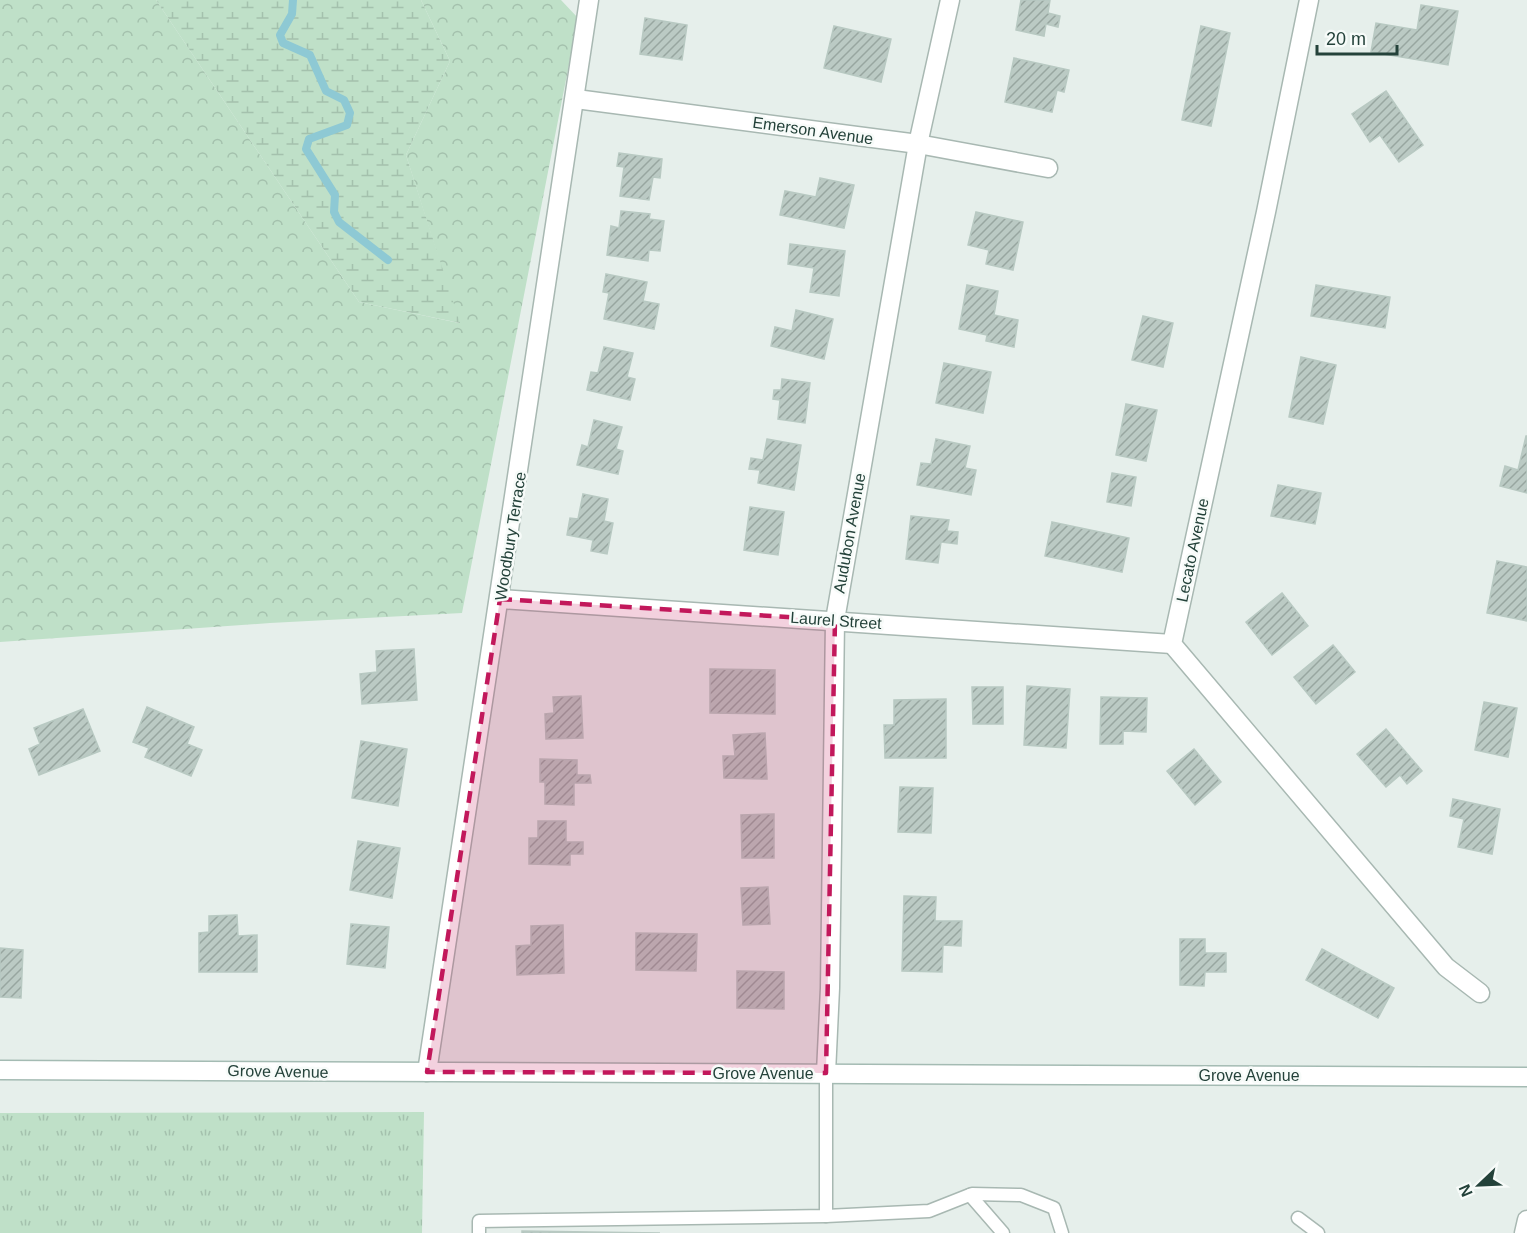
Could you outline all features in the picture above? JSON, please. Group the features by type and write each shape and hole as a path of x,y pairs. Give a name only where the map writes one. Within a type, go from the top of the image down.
{"street":[{"name":"Woodbury Terrace","path":"427,1072 576,99 589,0"},
{"name":"Audubon Avenue","path":"826,1073 830,988 835,620 918,144 950,0"},
{"name":"Lecato Avenue","path":"1172,645 1309,0"},
{"name":"Emerson Avenue","path":"576,99 918,144 1048,168"},
{"name":"Laurel Street","path":"500,599 835,620 1172,645"},
{"path":"1172,645 1446,968 1480,993"},
{"name":"Grove Avenue","path":"0,1070 1527,1077"},
{"path":"1524,1233 1527,1220"}],"lane":[{"path":"826,1073 826,1216"},
{"path":"970,1195 1003,1233"},
{"path":"479,1233 479,1221 826,1216 929,1211 970,1195 1021,1195 1054,1208 1062,1233"},
{"path":"1298,1218 1318,1233"}],"highlighted area":[{"path":"500,599 835,620 826,1073 427,1072"}],"green space":[{"path":"0,0 156,0 359,302 459,323 406,155 450,61 421,0 561,0 578,18 462,613 270,623 0,642"},
{"path":"156,0 421,0 450,61 406,155 460,323 359,302"},
{"path":"424,1112 422,1233 0,1233 0,1113"}],"building":[{"path":"1021,0 1050,0 1048,13 1060,16 1058,27 1046,24 1044,36 1016,30"},
{"path":"1421,5 1458,11 1448,65 1371,52 1376,23 1417,30"},
{"path":"645,18 687,25 682,60 640,54"},
{"path":"834,26 891,39 881,82 824,68"},
{"path":"1201,26 1230,33 1211,126 1182,120"},
{"path":"1014,58 1069,70 1064,92 1057,90 1052,112 1005,102"},
{"path":"1386,91 1423,145 1399,162 1380,135 1370,142 1352,114"},
{"path":"619,153 662,159 660,178 653,177 649,200 620,196 624,167 617,166"},
{"path":"820,178 854,185 844,228 780,215 785,191 816,197"},
{"path":"621,211 650,214 649,219 664,221 660,251 649,250 648,261 607,255 611,226 619,228"},
{"path":"976,212 1023,222 1013,270 986,264 989,250 968,245"},
{"path":"790,244 845,251 839,296 810,292 814,268 788,264"},
{"path":"606,274 647,282 643,301 659,304 654,329 604,319 609,293 603,292"},
{"path":"967,285 998,291 994,315 1018,320 1014,347 986,341 987,335 959,329"},
{"path":"1316,285 1390,297 1385,328 1311,316"},
{"path":"796,310 833,319 824,359 771,346 775,327 792,331"},
{"path":"1143,316 1173,323 1163,367 1132,360"},
{"path":"604,347 633,353 627,377 635,379 630,400 587,390 591,372 598,373"},
{"path":"1301,357 1336,365 1323,424 1289,417"},
{"path":"944,363 991,372 983,413 936,403"},
{"path":"782,379 810,383 805,423 778,419 780,400 773,399 774,390 781,390"},
{"path":"1126,404 1157,410 1146,461 1116,455"},
{"path":"594,420 622,427 616,449 623,451 618,474 577,465 582,445 588,447"},
{"path":"1526,436 1527,493 1500,486 1505,466 1518,470"},
{"path":"767,439 801,445 794,490 758,483 760,470 749,469 751,458 763,460"},
{"path":"936,439 970,446 965,468 976,470 971,495 917,485 921,463 931,464"},
{"path":"1112,473 1136,477 1131,506 1107,502"},
{"path":"1278,485 1321,493 1315,524 1271,516"},
{"path":"583,494 608,499 604,521 613,523 607,554 591,551 593,540 567,535 570,518 578,519"},
{"path":"750,507 784,512 778,555 744,550"},
{"path":"911,516 949,520 947,531 958,532 957,544 941,542 938,563 906,559"},
{"path":"1052,522 1129,538 1122,572 1045,556"},
{"path":"1497,561 1527,567 1527,621 1487,613"},
{"path":"1282,593 1308,626 1272,655 1246,622"},
{"path":"1333,645 1355,672 1316,704 1294,677"},
{"path":"414,649 417,700 362,704 360,674 377,672 376,651"},
{"path":"710,669 775,670 775,714 710,713"},
{"path":"1027,686 1070,689 1066,748 1024,745"},
{"path":"972,687 1003,687 1003,724 973,724"},
{"path":"581,696 583,738 546,739 545,714 554,713 553,697"},
{"path":"1101,697 1147,698 1146,732 1123,731 1123,744 1100,744"},
{"path":"946,699 946,758 885,758 884,725 894,725 894,700"},
{"path":"1484,702 1517,708 1508,757 1475,750"},
{"path":"147,707 194,727 187,744 202,750 191,776 145,757 149,748 133,742"},
{"path":"83,709 100,751 39,775 29,749 40,744 34,728"},
{"path":"1386,729 1422,771 1407,784 1400,775 1386,787 1357,754"},
{"path":"765,733 767,779 724,778 723,756 735,756 733,735"},
{"path":"361,741 407,749 398,806 352,798"},
{"path":"1194,749 1221,782 1195,805 1167,771"},
{"path":"540,759 577,760 577,775 590,775 591,783 574,783 574,805 545,804 545,782 540,782"},
{"path":"900,787 933,788 931,833 898,832"},
{"path":"1453,799 1500,809 1492,854 1458,847 1464,819 1450,816"},
{"path":"774,814 774,858 742,858 741,815"},
{"path":"538,821 566,821 566,842 583,842 583,854 570,854 570,865 529,864 529,838 538,838"},
{"path":"358,841 400,848 392,898 350,890"},
{"path":"768,887 770,924 743,925 741,888"},
{"path":"904,896 936,897 935,921 962,921 961,946 943,945 942,972 902,971"},
{"path":"237,915 238,936 257,935 257,972 199,972 199,933 209,932 209,916"},
{"path":"351,924 389,927 385,968 347,964"},
{"path":"563,925 564,973 517,975 516,946 531,945 531,926"},
{"path":"636,933 697,934 696,971 636,970"},
{"path":"1180,939 1205,939 1205,953 1226,953 1226,972 1205,972 1204,986 1180,985"},
{"path":"0,948 23,950 21,998 0,997"},
{"path":"1322,949 1394,988 1378,1018 1306,980"},
{"path":"737,971 784,972 784,1009 737,1008"},
{"path":"522,1231 660,1233 522,1233"}],"waterway":[{"path":"293,0 292,14 280,35 283,43 310,55 326,91 344,100 350,113 347,125 309,139 306,149 335,195 334,212 339,222 388,260"}]}
